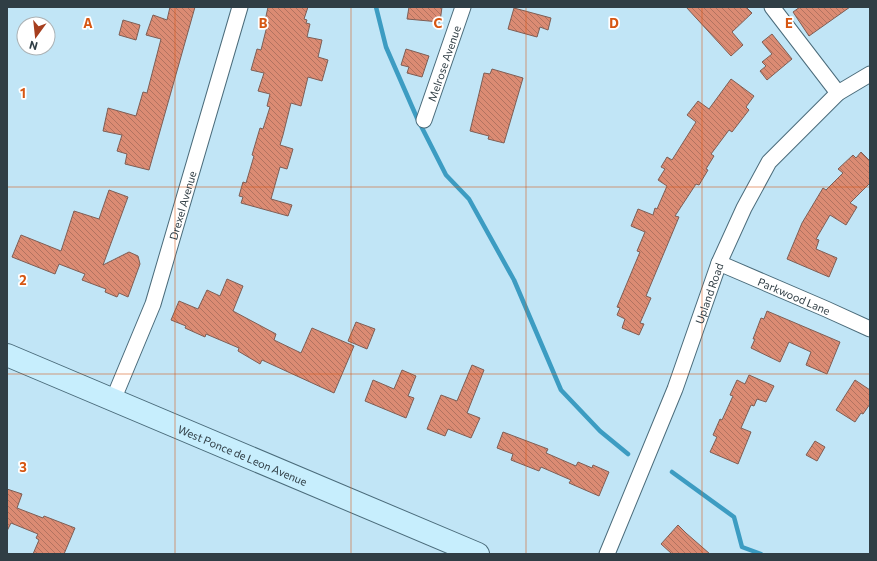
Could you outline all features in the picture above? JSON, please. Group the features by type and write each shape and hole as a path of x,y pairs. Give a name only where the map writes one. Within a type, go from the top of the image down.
{"main road":[{"name":"West Ponce de Leon Avenue","path":"7,355 478,554"}],"street":[{"name":"Drexel Avenue","path":"113,400 153,304 240,7"},
{"name":"Melrose Avenue","path":"424,120 462,7"},
{"path":"772,7 838,93"},
{"name":"Upland Road","path":"607,554 675,389 719,263 744,208 769,162 838,93 870,74"},
{"name":"Parkwood Lane","path":"719,263 826,308 870,329"}],"building":[{"path":"170,7 195,7 149,170 125,164 127,154 117,151 122,135 103,131 108,108 136,116 143,92 147,93 161,39 146,35 153,15 167,20"},
{"path":"268,7 308,7 304,19 307,20 306,23 310,24 307,37 322,40 318,57 328,60 322,81 308,77 301,106 291,103 280,145 293,149 287,169 280,167 271,199 292,205 288,216 241,203 243,197 239,196 243,182 246,183 260,128 263,129 270,107 267,106 270,94 258,91 264,73 251,70 257,49 261,50 268,22 265,21"},
{"path":"409,7 442,7 440,22 407,19"},
{"path":"686,7 746,7 752,13 732,32 743,45 731,56"},
{"path":"800,7 850,7 809,36 793,12"},
{"path":"514,8 551,18 548,30 540,27 537,37 508,29"},
{"path":"123,20 140,25 136,40 119,35"},
{"path":"772,34 792,59 767,80 760,71 766,66 762,62 772,54 762,42"},
{"path":"406,49 429,56 422,77 407,73 409,67 401,65"},
{"path":"492,69 523,78 504,143 488,139 489,136 470,131 484,73 490,74"},
{"path":"731,79 754,96 746,107 749,110 732,132 729,130 711,154 714,156 706,169 708,170 699,185 696,184 675,216 679,217 646,296 651,298 640,323 644,324 639,335 622,328 625,319 617,315 620,308 617,307 640,252 637,251 645,232 631,226 638,209 653,215 655,208 657,209 667,186 658,180 665,169 661,167 667,157 672,160 696,122 687,115 698,101 709,109"},
{"path":"861,152 870,161 870,183 850,203 857,207 846,225 830,215 816,239 819,240 816,249 837,258 829,277 787,259 802,223 823,188 826,190 843,173 838,169 853,155 856,158"},
{"path":"109,190 128,197 103,265 129,252 138,256 140,264 128,297 119,293 117,297 105,292 106,289 82,280 85,274 59,264 55,274 12,257 21,235 61,251 74,211 99,219"},
{"path":"227,279 243,286 233,311 276,334 274,340 301,353 312,328 354,346 334,393 262,360 260,364 238,351 239,348 206,334 205,337 185,328 186,326 171,320 179,301 198,309 207,290 220,296"},
{"path":"767,311 840,342 827,374 806,365 811,352 789,342 780,362 751,348 761,318 764,319"},
{"path":"356,322 375,329 367,349 348,341"},
{"path":"472,365 484,370 467,413 480,418 471,438 448,429 445,436 427,429 441,395 457,401"},
{"path":"402,370 416,376 408,396 414,398 406,418 365,401 373,380 394,389"},
{"path":"749,375 774,386 766,402 757,399 754,406 751,405 741,428 751,432 738,464 710,452 717,437 713,435 733,396 730,395 737,380 745,384"},
{"path":"855,380 870,390 870,404 855,422 836,410"},
{"path":"503,432 548,449 546,453 576,466 578,462 592,468 593,465 609,472 599,496 569,483 571,480 541,467 539,471 511,460 513,454 497,448"},
{"path":"815,441 825,447 817,461 806,455"},
{"path":"7,489 22,494 17,508 43,518 44,516 75,528 64,554 33,554 39,540 36,538 38,534 11,523 7,531"},
{"path":"678,525 710,554 672,554 661,544"}],"waterway":[{"path":"376,7 386,47 417,118 446,175 469,199 514,280 561,390 600,431 628,454"},
{"path":"672,472 734,517 742,547 761,554"}]}
